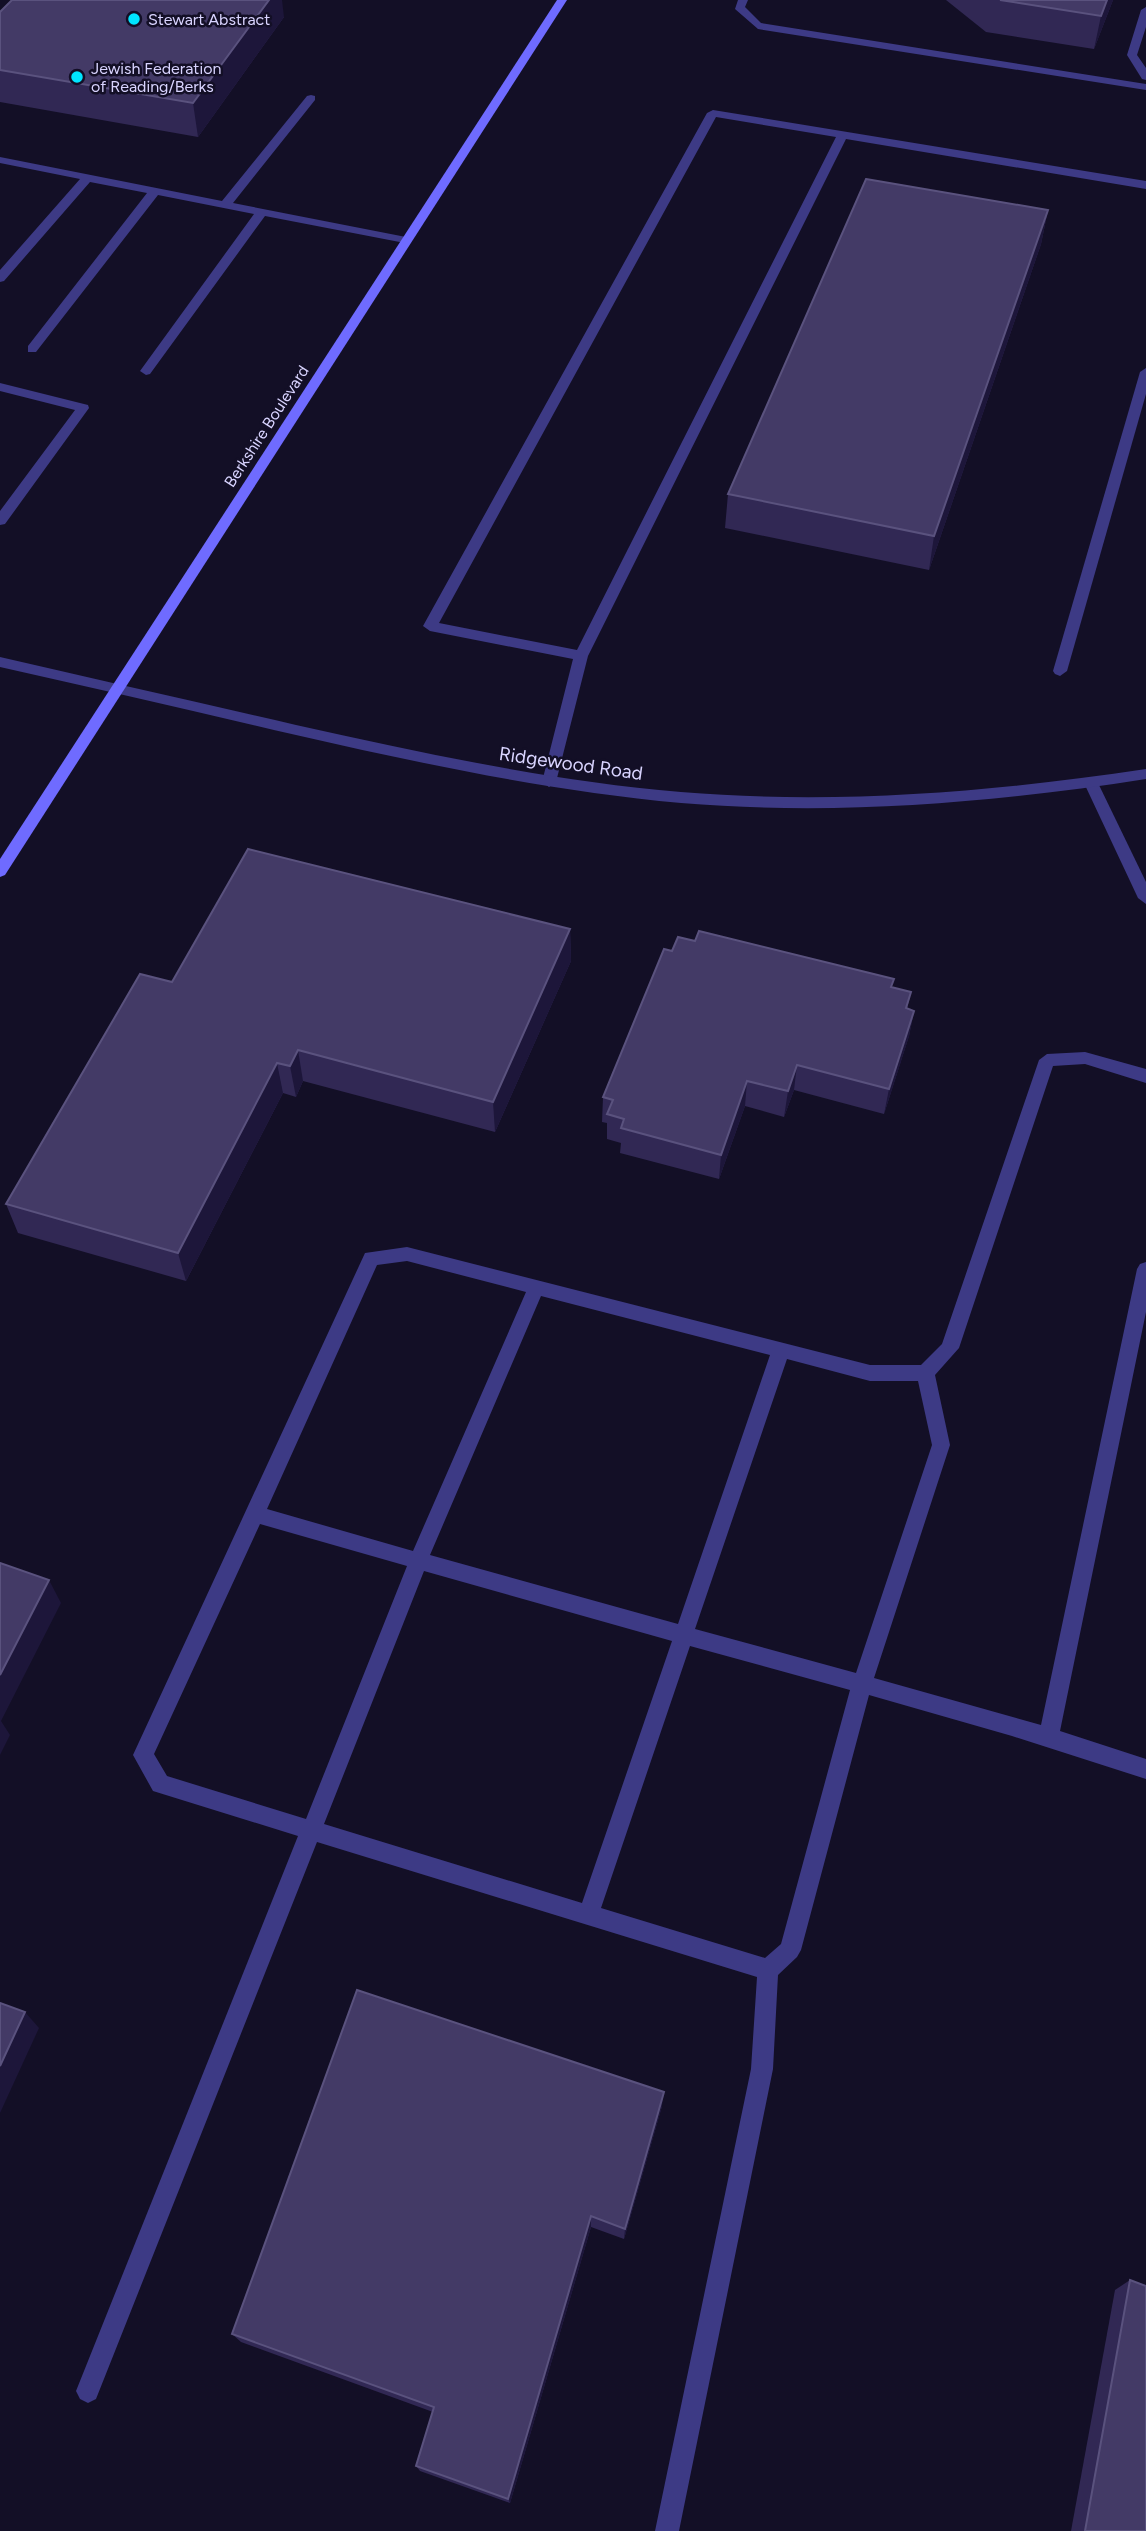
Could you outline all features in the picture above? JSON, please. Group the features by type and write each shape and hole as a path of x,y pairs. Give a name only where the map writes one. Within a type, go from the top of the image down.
{"main road":[{"name":"Berkshire Boulevard","path":"0,871 562,0"}],"street":[{"path":"743,0 738,7 758,26 1146,87"},
{"path":"1146,10 1132,55 1146,77"},
{"path":"225,205 311,98"},
{"path":"581,656 430,626 713,113 1146,185"},
{"path":"549,782 581,656 843,134"},
{"path":"0,160 407,241"},
{"path":"0,278 88,177"},
{"path":"32,349 155,191"},
{"path":"146,372 262,212"},
{"path":"1060,671 1146,372"},
{"path":"0,387 83,408 0,521"},
{"path":"1130,428 1146,431"},
{"name":"Ridgewood Road","path":"0,663 451,765 619,792 753,801 887,802 1091,783 1146,774"},
{"path":"1091,783 1146,898"},
{"path":"768,1970 160,1784 143,1755 371,1258 407,1254 870,1373 925,1373 950,1348 1047,1060 1085,1058 1146,1076"},
{"path":"1049,1735 1146,1269"},
{"path":"88,2391 418,1562 536,1288"},
{"path":"588,1915 781,1350"},
{"path":"667,2531 762,2069 768,1970 790,1950 862,1684 941,1445 925,1373"},
{"path":"255,1514 418,1562 1049,1735 1146,1769"}],"building":[{"path":"12,0 269,0 193,103 0,70 0,12"},
{"path":"1000,0 1107,0 1101,16"},
{"path":"866,179 1048,210 934,536 728,494"},
{"path":"248,849 570,929 493,1102 298,1050 290,1066 277,1063 178,1253 6,1204 140,974 172,982"},
{"path":"699,931 894,979 891,987 911,992 906,1008 914,1011 889,1089 797,1065 788,1091 747,1081 721,1155 621,1128 624,1119 607,1114 613,1100 603,1097 664,949 672,951 678,937 695,941"},
{"path":"0,1563 49,1580 0,1675"},
{"path":"357,1990 664,2092 625,2229 591,2216 508,2499 416,2466 434,2407 232,2334"},
{"path":"0,2003 25,2012 0,2066"},
{"path":"1130,2280 1146,2286 1146,2531 1085,2531"}],"place":[{"name":"Stewart Abstract","path":"134,19"},
{"name":"Jewish Federation of Reading/Berks","path":"77,77"}]}
